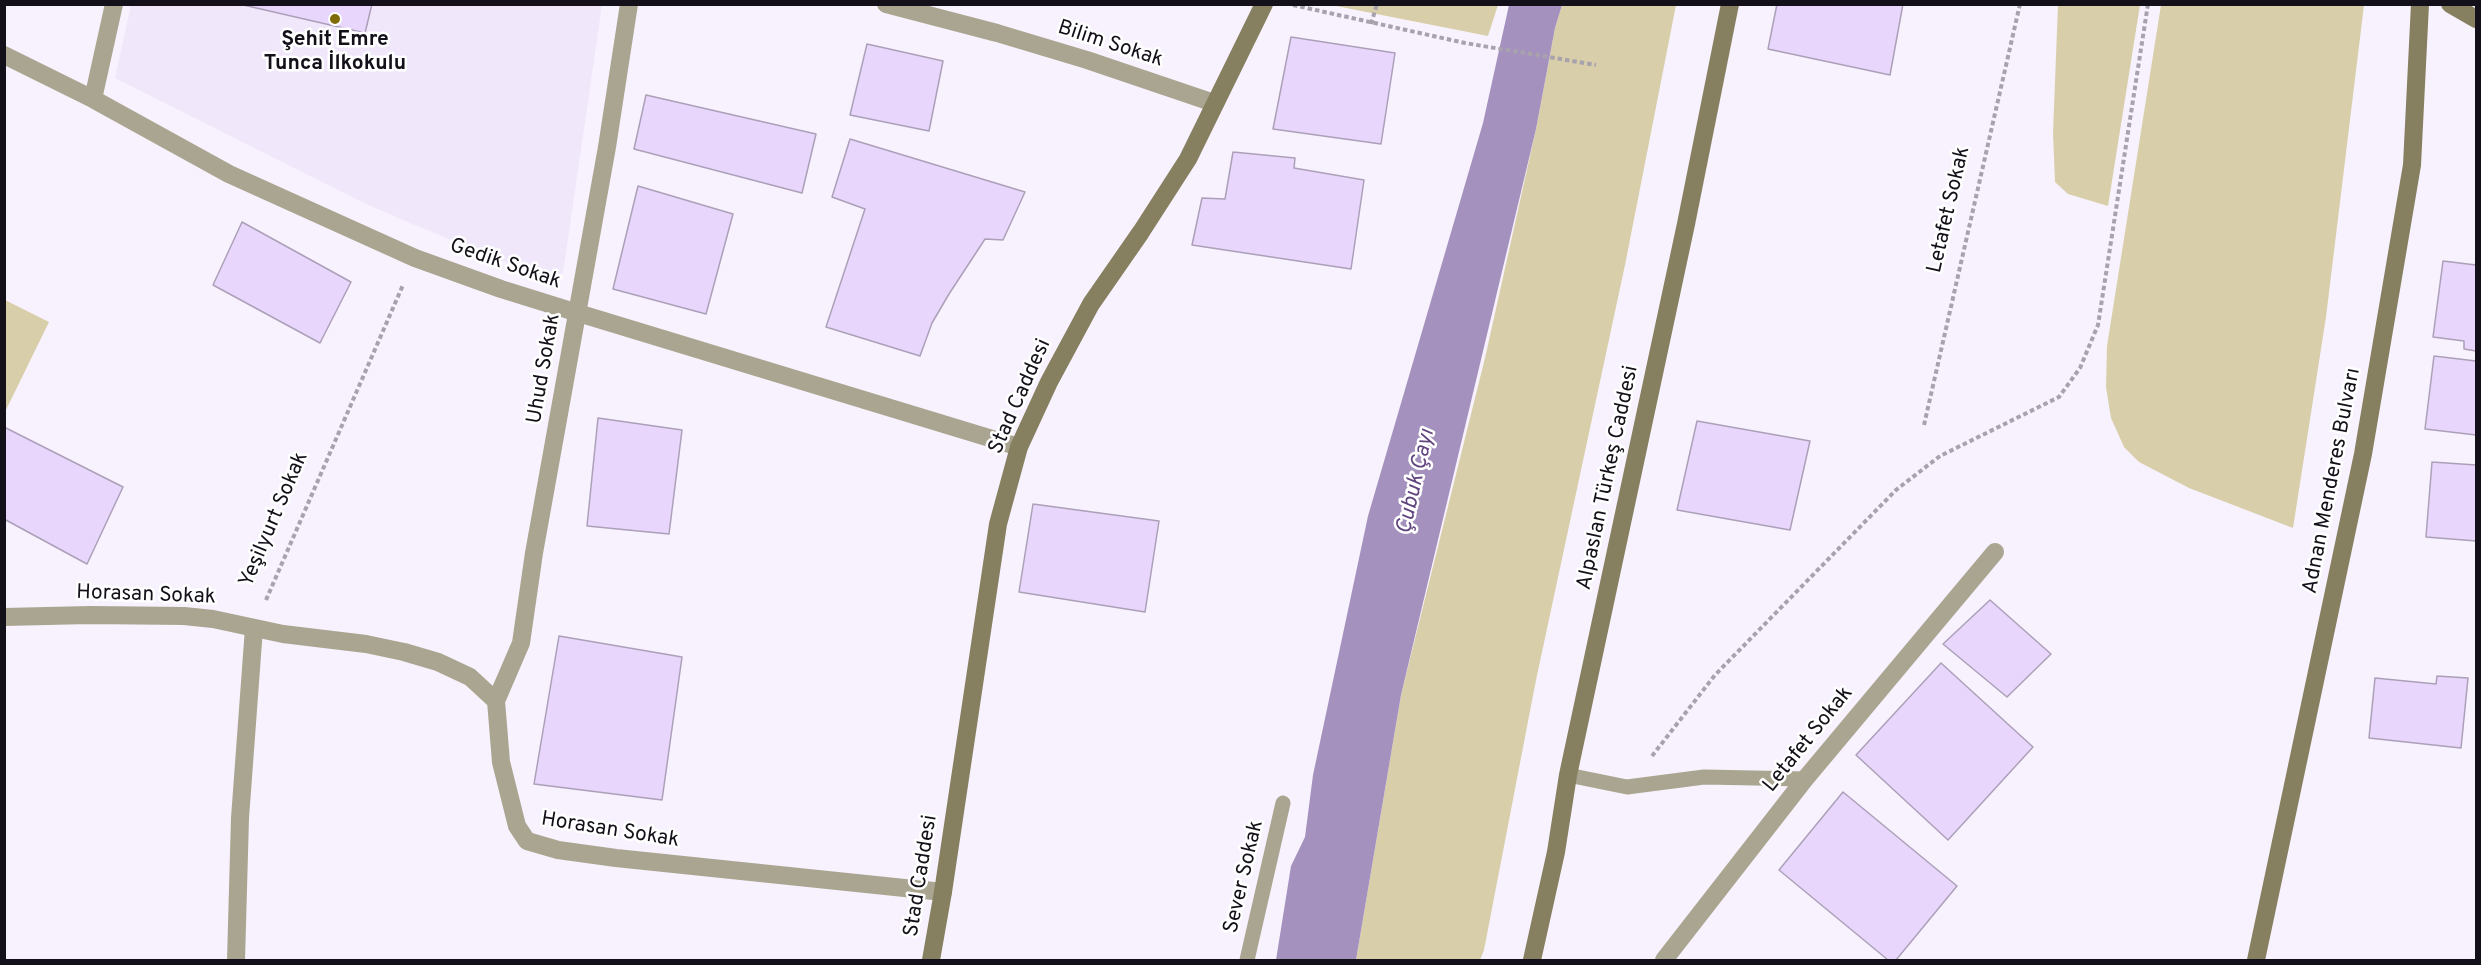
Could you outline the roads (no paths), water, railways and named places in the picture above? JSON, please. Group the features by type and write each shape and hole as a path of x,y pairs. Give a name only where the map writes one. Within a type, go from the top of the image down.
{"main road":[{"name":"Stad Caddesi","path":"931,960 944,891 998,524 1019,447 1049,382 1091,304 1188,159 1263,4"},
{"name":"Alpaslan Türkeş Caddesi","path":"1532,960 1556,852 1568,775 1686,224 1730,4"},
{"name":"Adnan Menderes Bulvarı","path":"2256,960 2323,652 2371,408 2412,165 2420,4"},
{"path":"2450,4 2476,19"}],"street":[{"path":"93,99 114,4"},
{"name":"Uhud Sokak","path":"496,701 521,643 534,553 607,147 629,4"},
{"name":"Bilim Sokak","path":"886,4 1053,50 1214,103"},
{"name":"Gedik Sokak","path":"4,55 93,99 229,174 415,258 501,289 1019,447"},
{"name":"Letafet Sokak","path":"1664,960 1805,779 1995,552"},
{"name":"Horasan Sokak","path":"4,617 184,616 404,652 438,662 470,677 496,701 501,762 517,826 528,841 558,850 616,858 944,891"},
{"path":"236,960 240,818 254,628"}],"lane":[{"path":"1568,775 1627,787 1704,777 1805,779"},
{"name":"Sever Sokak","path":"1247,960 1283,803"}],"water":[{"name":"Çubuk Çayı","path":"1509,5 1562,5 1555,28 1536,129 1401,695 1356,960 1276,960 1291,866 1305,837 1313,775 1368,516 1483,123"}],"place":[{"name":"Şehit Emre Tunca İlkokulu","path":"335,19"}]}
